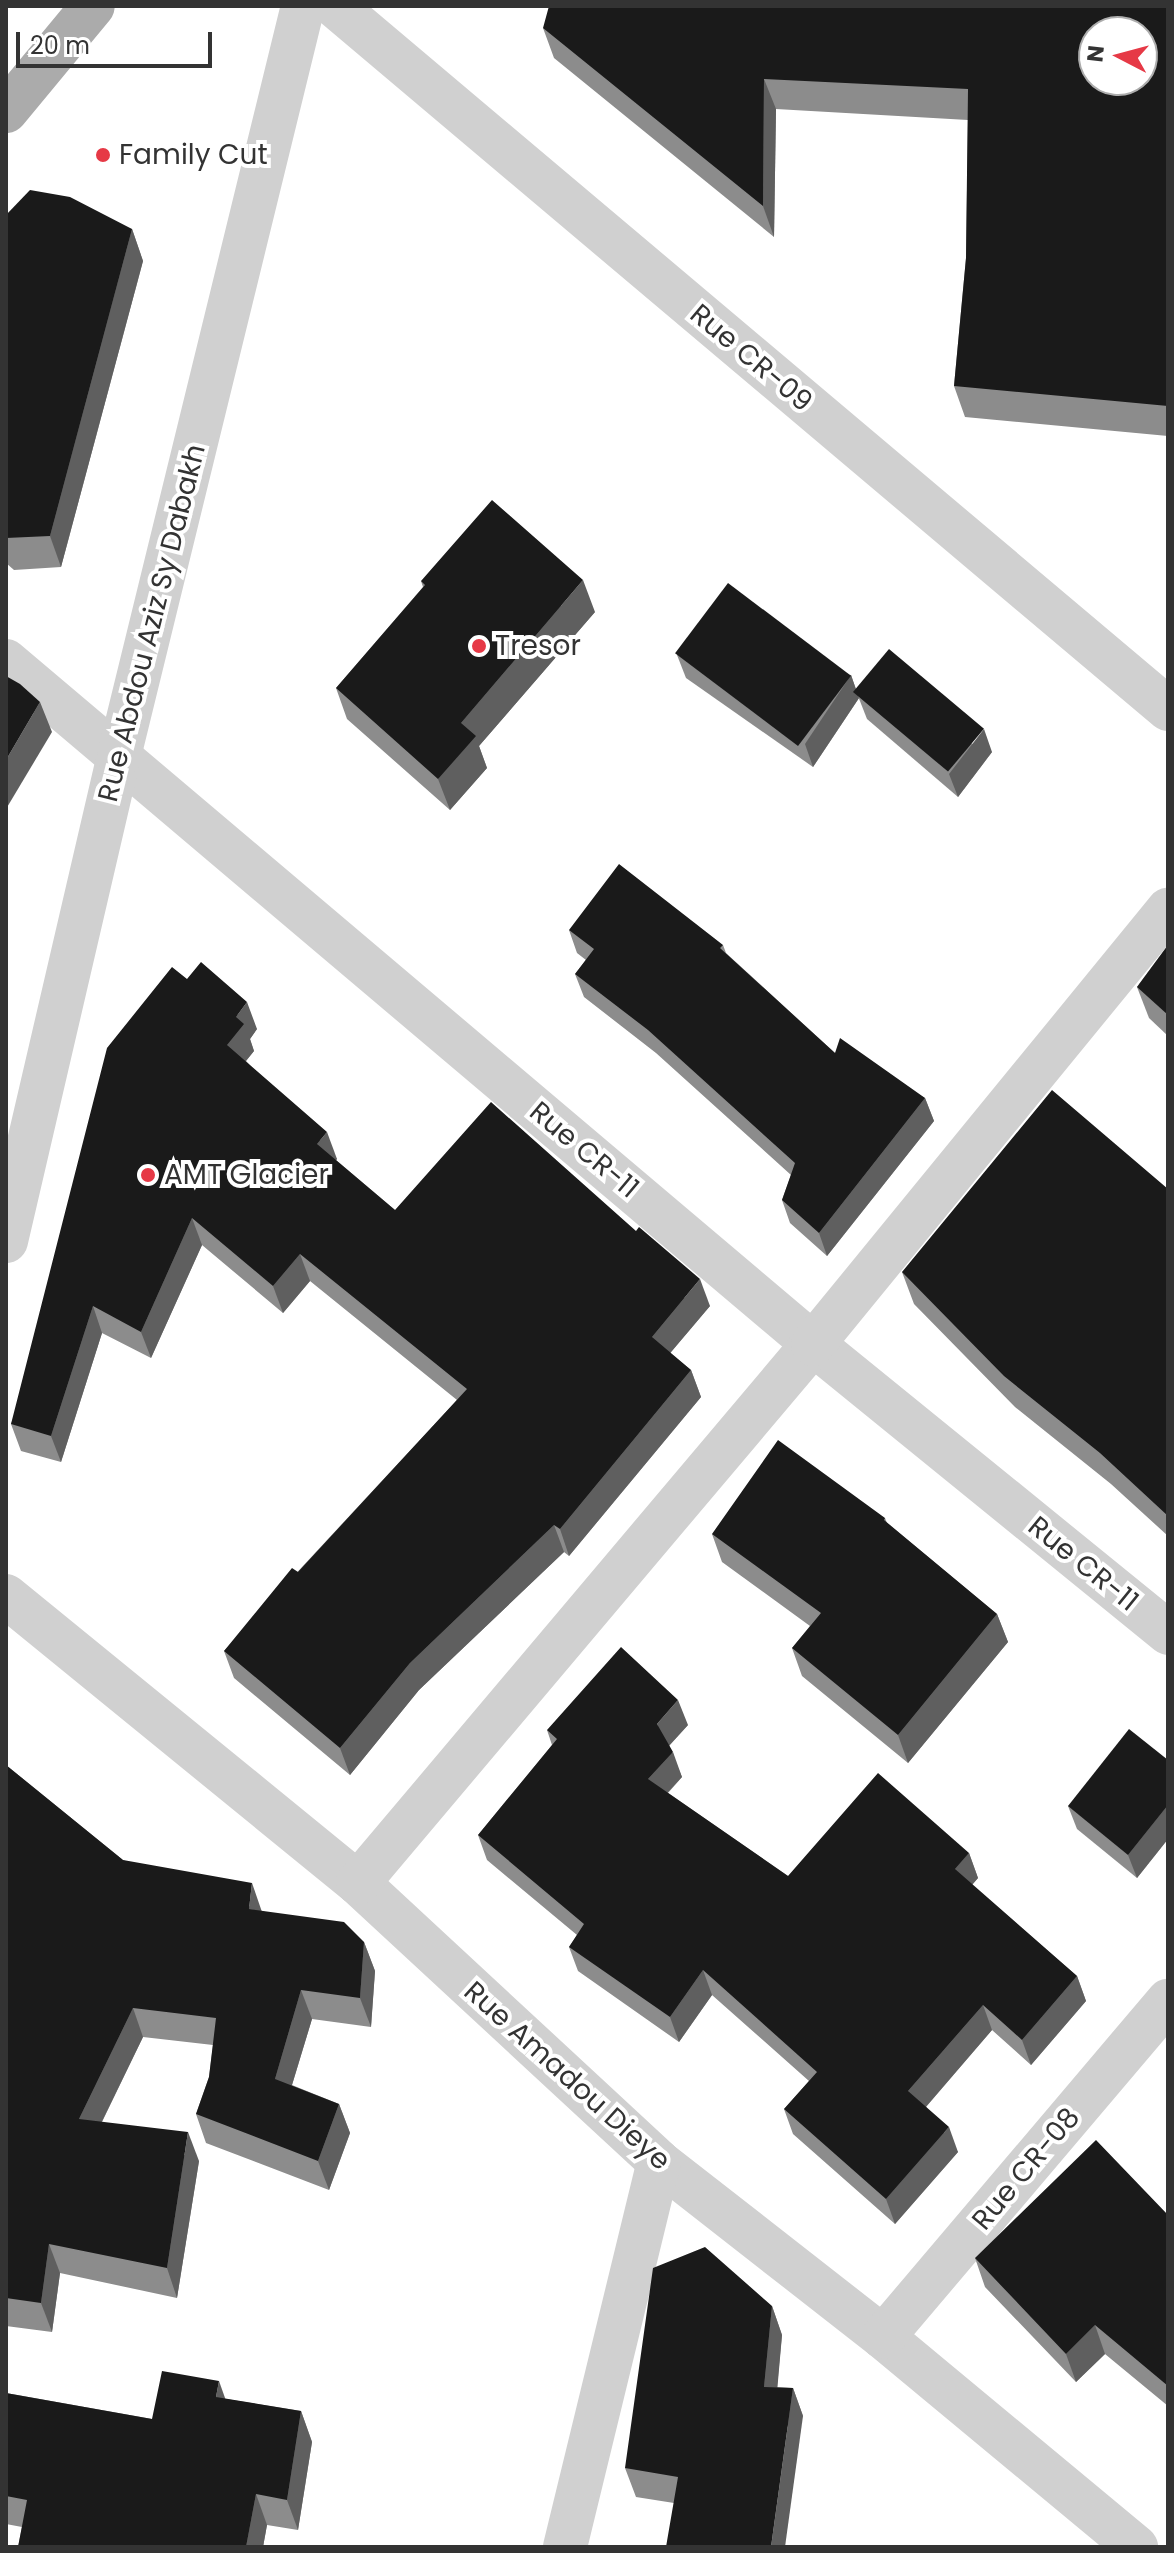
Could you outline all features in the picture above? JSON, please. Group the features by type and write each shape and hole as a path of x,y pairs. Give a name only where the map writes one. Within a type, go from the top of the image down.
{"main road":[{"path":"6,111 93,6"}],"street":[{"name":"Rue Abdou Aziz Sy Dabakh","path":"6,1241 119,756 303,6"},
{"name":"Rue CR-09","path":"335,6 1168,709"},
{"name":"Rue CR-11","path":"6,661 813,1344 1168,1633"},
{"path":"358,1883 813,1344 1168,910"},
{"name":"Rue Amadou Dieye","path":"6,1596 358,1883 659,2162 883,2337 1136,2547"},
{"name":"Rue CR-08","path":"883,2337 1168,2001"},
{"path":"565,2547 659,2162"}],"building":[{"path":"549,6 1168,6 1168,406 954,386 966,258 968,89 764,79 763,206 543,28"},
{"path":"30,190 70,197 132,229 50,536 6,538 6,215"},
{"path":"492,500 583,580 461,723 476,736 438,779 336,688 425,585 421,581"},
{"path":"728,583 851,676 798,746 675,653"},
{"path":"889,649 984,729 948,772 853,692"},
{"path":"6,676 40,702 6,760"},
{"path":"619,864 723,945 720,948 835,1053 840,1038 925,1098 819,1233 782,1200 795,1163 648,1030 575,974 594,949 569,930"},
{"path":"1168,945 1168,1015 1137,987"},
{"path":"201,962 247,1002 236,1017 244,1024 227,1045 327,1132 317,1144 395,1210 491,1102 636,1231 639,1227 700,1279 652,1337 691,1370 560,1529 554,1525 410,1663 340,1748 224,1651 292,1568 298,1572 467,1389 300,1254 273,1286 192,1218 141,1332 93,1306 51,1436 11,1424 107,1048 172,967 187,979"},
{"path":"1052,1090 1168,1189 1168,1516 1100,1453 1004,1376 902,1272"},
{"path":"778,1440 885,1518 997,1614 898,1735 792,1648 821,1613 712,1534"},
{"path":"621,1647 678,1700 657,1724 673,1752 648,1779 788,1876 878,1773 969,1853 955,1869 1077,1976 1022,2040 983,2005 908,2091 949,2127 886,2199 784,2109 817,2072 703,1970 670,2017 569,1947 584,1924 478,1835 557,1739 547,1730"},
{"path":"1129,1729 1168,1760 1168,1805 1128,1855 1068,1806"},
{"path":"6,1765 123,1860 252,1883 249,1909 344,1922 364,1942 360,1998 301,1990 275,2079 339,2104 318,2161 196,2114 209,2077 216,2018 133,2008 79,2119 188,2132 167,2268 49,2244 41,2303 6,2298"},
{"path":"1096,2140 1168,2215 1168,2386 1095,2325 1066,2354 975,2258"},
{"path":"705,2247 772,2306 764,2387 793,2388 771,2547 666,2547 678,2477 625,2468 653,2268"},
{"path":"162,2371 219,2381 216,2397 301,2411 287,2500 256,2494 246,2547 18,2547 27,2500 6,2496 6,2393 152,2419"}],"place":[{"name":"Family Cut","path":"103,155"},
{"name":"Tresor","path":"479,646"},
{"name":"AMT Glacier","path":"148,1175"}]}
